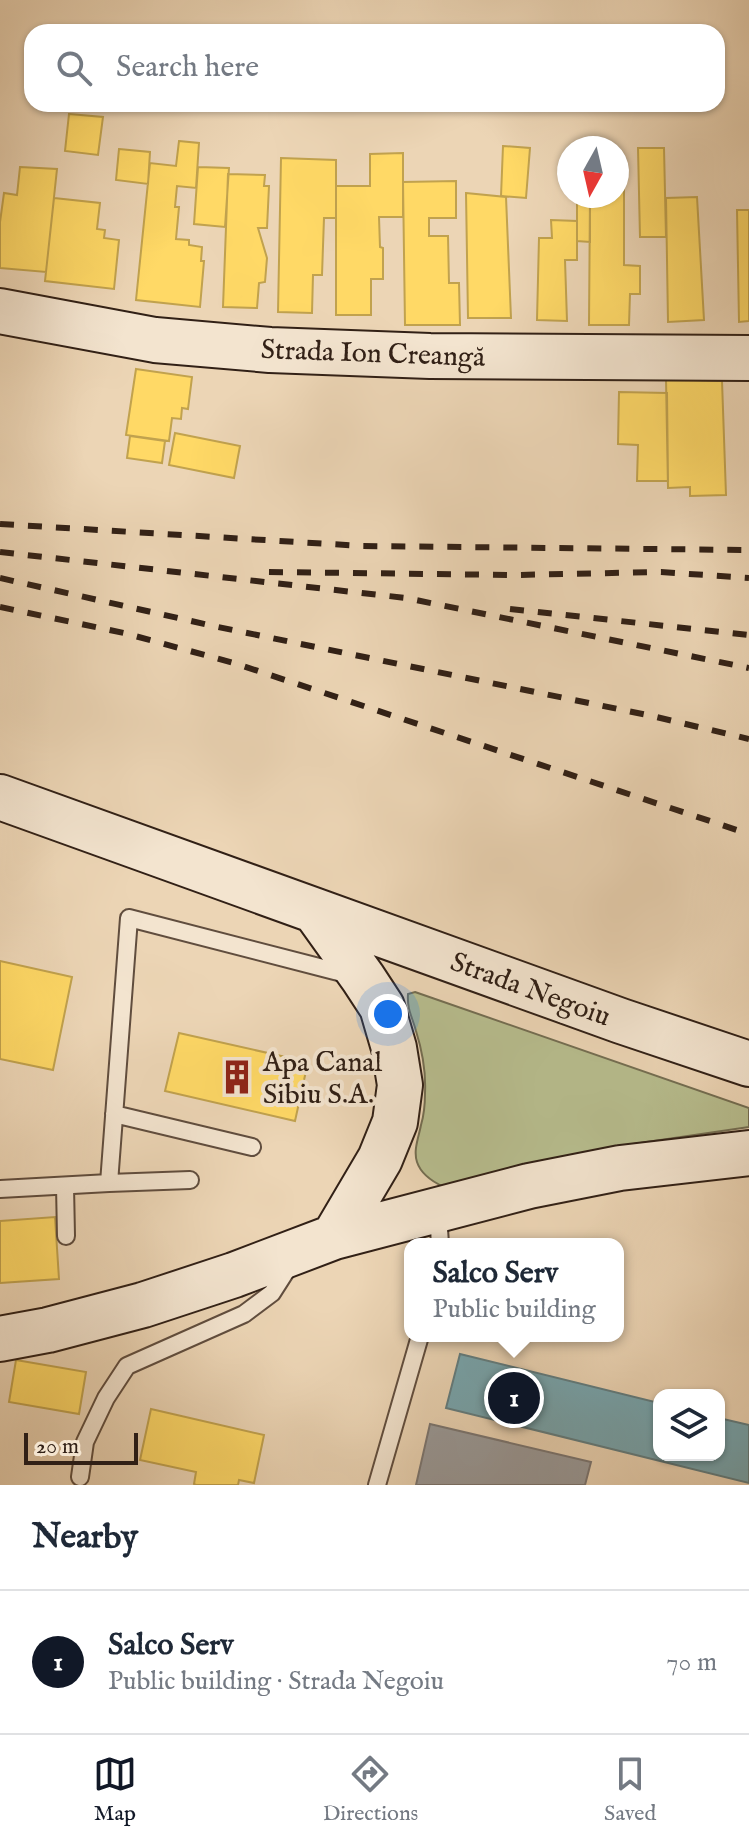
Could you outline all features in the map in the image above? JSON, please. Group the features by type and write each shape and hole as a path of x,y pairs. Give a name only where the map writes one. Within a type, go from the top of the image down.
{"main road":[{"name":"Strada Ion Creangă","path":"0,311 155,340 270,350 430,356 749,358"},
{"name":"Strada Negoiu","path":"0,797 621,1021 749,1064"},
{"path":"315,911 382,1007 394,1048 400,1085 395,1122 380,1159 334,1237"},
{"path":"0,1339 143,1305 334,1237 439,1227 529,1186 620,1168 749,1153"}],"lane":[{"path":"109,1183 129,918 363,978"},
{"path":"114,1114 252,1147"},
{"path":"0,1189 190,1180"},
{"path":"65,1186 66,1236"},
{"path":"80,1477 85,1442 106,1398 127,1366 244,1314 272,1293 288,1268 334,1237"},
{"path":"377,1485 418,1342"}],"green space":[{"path":"415,992 749,1108 749,1127 606,1148 444,1187 424,1174 416,1157 425,1085 422,1053 408,1004 408,994"}],"building: Homes":[{"path":"69,114 103,117 98,155 65,151"},
{"path":"179,141 199,143 196,188 177,186 175,207 179,207 176,239 189,240 189,245 202,247 201,261 204,261 200,307 136,300 150,163 176,166"},
{"path":"503,146 530,148 526,198 501,196"},
{"path":"638,148 664,148 666,237 640,237"},
{"path":"119,149 150,152 148,184 116,180"},
{"path":"403,153 403,217 379,217 383,279 371,279 371,315 336,315 336,186 370,186 370,154"},
{"path":"281,158 336,160 336,218 324,218 322,275 313,275 312,313 278,312"},
{"path":"20,167 57,169 46,272 0,268 0,222 4,193 17,195"},
{"path":"198,167 229,168 225,227 194,224"},
{"path":"228,174 265,175 264,186 269,186 267,228 258,228 267,258 265,282 259,283 257,308 223,307"},
{"path":"456,181 456,218 429,218 429,236 448,236 449,283 459,283 460,325 405,325 403,182"},
{"path":"466,193 506,197 511,318 468,318"},
{"path":"697,197 704,320 668,322 666,198"},
{"path":"54,198 100,203 97,229 105,230 104,238 119,240 114,289 45,281"},
{"path":"577,208 590,208 590,242 577,241"},
{"path":"590,208 624,208 624,265 640,266 640,294 630,294 629,325 589,325"},
{"path":"737,210 749,210 749,321 739,322"},
{"path":"551,220 577,221 577,260 565,260 567,321 537,320 539,238 552,238"},
{"path":"136,369 192,377 188,409 182,408 181,419 172,418 169,441 126,435"},
{"path":"666,379 722,381 726,495 690,496 690,487 668,488"},
{"path":"619,392 667,393 668,481 637,481 638,445 618,444"},
{"path":"175,433 240,446 234,478 169,465"},
{"path":"130,436 165,441 162,463 127,458"},
{"path":"0,961 72,977 53,1070 0,1059"},
{"name":"Apa Canal Sibiu S.A.","path":"179,1033 308,1062 295,1121 165,1091"},
{"path":"55,1217 59,1279 0,1283 0,1221"},
{"path":"16,1360 86,1372 79,1414 9,1402"},
{"path":"151,1409 264,1435 254,1483 239,1480 238,1485 196,1485 196,1472 140,1460"}],"building: Public":[{"path":"460,1354 653,1402 653,1459 446,1408"},
{"path":"725,1419 749,1425 749,1483 660,1461 725,1461"}],"building: Industry":[{"path":"430,1424 591,1462 585,1485 416,1485"}],"railway":[{"path":"0,524 363,546 749,550"},
{"path":"0,552 406,598 749,668"},
{"path":"269,572 515,575 661,572 749,578"},
{"path":"0,578 749,739"},
{"path":"0,607 124,633 234,663 749,834"},
{"path":"510,609 749,635"}],"place":[{"name":"Apa Canal Sibiu S.A.","path":"237,1077"},
{"name":"Salco Serv","path":"514,1398"}]}
